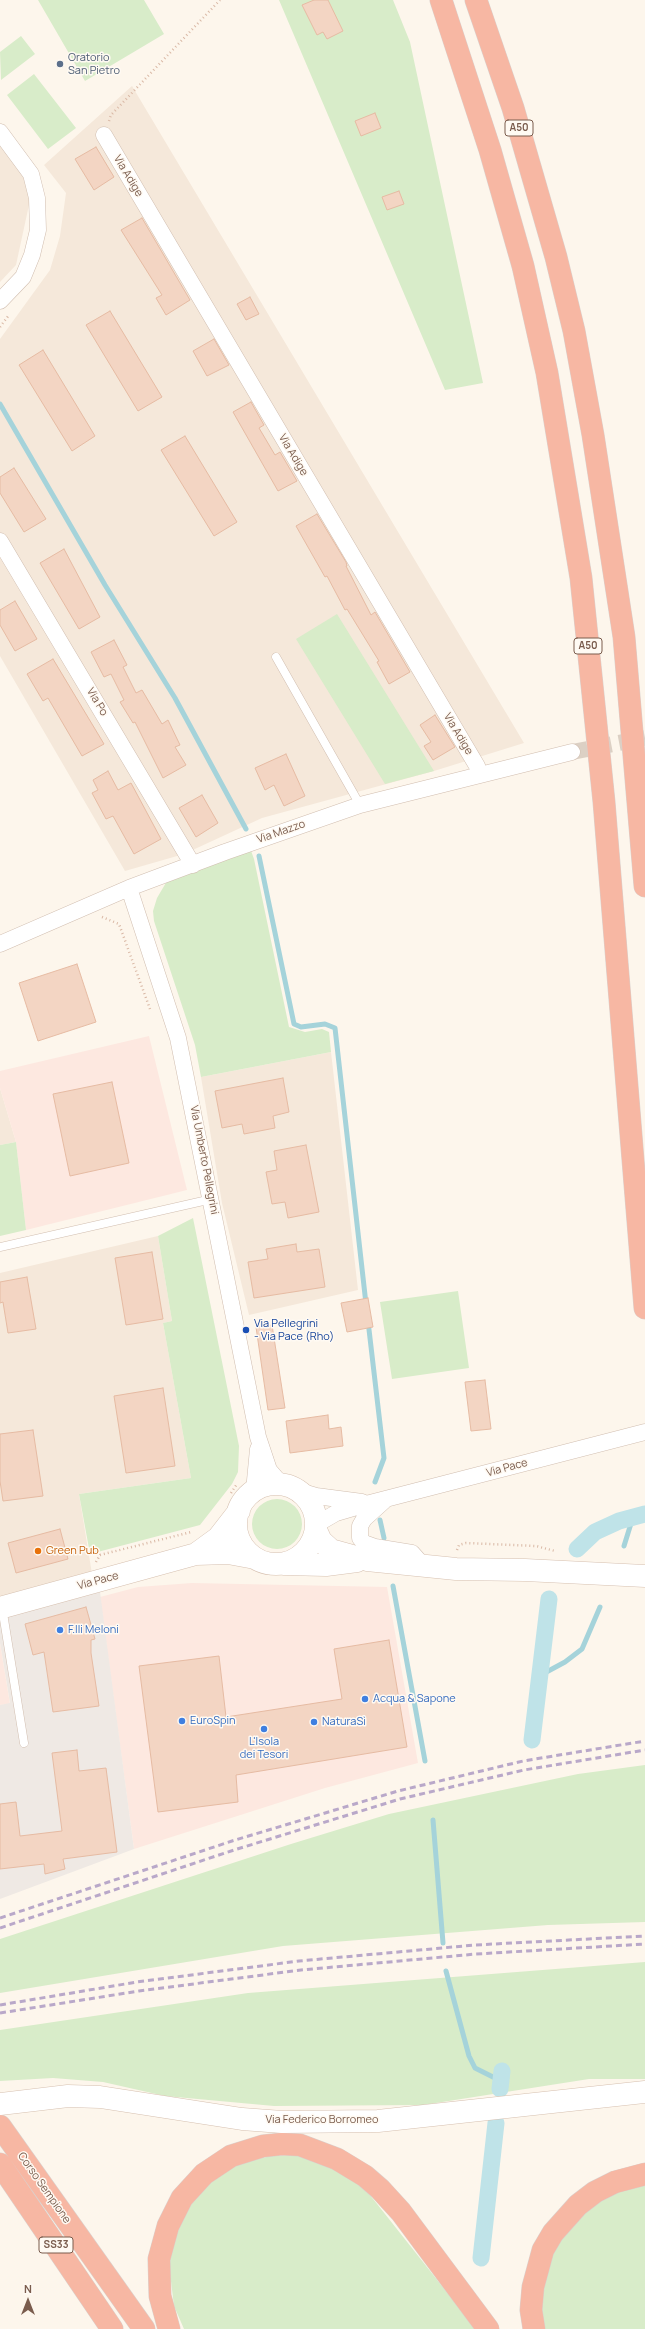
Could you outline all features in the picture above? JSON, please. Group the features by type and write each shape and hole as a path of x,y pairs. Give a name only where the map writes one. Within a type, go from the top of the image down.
{"highway":[{"name":"A50","path":"441,0 490,150 523,266 547,373 581,578 604,802 645,1308"},
{"name":"A50","path":"476,0 514,108 556,257 574,332 597,457 624,637 645,886"},
{"name":"Corso Sempione","path":"0,2126 144,2329"},
{"path":"169,2329 160,2296 159,2258 168,2226 182,2198 204,2174 231,2156 263,2146 282,2144 300,2145 336,2159 365,2176 380,2189 401,2212 488,2329"},
{"name":"SS33","path":"0,2164 112,2328"},
{"path":"534,2329 531,2310 533,2287 543,2250 553,2233 578,2205 595,2192 615,2182 645,2174"}],"street":[{"path":"0,132 31,174 37,198 38,230 32,255 23,276 0,301"},
{"name":"Via Adige","path":"104,135 477,766 480,775"},
{"name":"Via Po","path":"0,540 193,865"},
{"name":"Via Mazzo","path":"0,944 89,904 129,888 225,852 360,805 572,752"},
{"name":"Via Umberto Pellegrini","path":"129,888 174,1023 212,1199 258,1437"},
{"name":"Via Pace","path":"316,1527 336,1513 377,1501 645,1432"},
{"path":"258,1437 247,1484 245,1500 234,1503 238,1537 245,1549 255,1558 267,1563 341,1564 367,1560 412,1562 456,1569 525,1570 645,1576"},
{"path":"258,1437 269,1470 290,1488 308,1500 314,1511 320,1541 331,1550 367,1560"},
{"path":"247,1484 272,1484 290,1488"},
{"name":"Via Pace","path":"290,1488 327,1498 377,1501"},
{"path":"377,1501 360,1526 360,1538 364,1543 375,1547 412,1553 412,1562"},
{"name":"Via Pace","path":"196,1554 218,1538 234,1503"},
{"path":"281,1564 294,1560 304,1553 312,1542 316,1527"},
{"name":"Via Pace","path":"1,1607 196,1554 228,1552 255,1558"},
{"name":"Via Federico Borromeo","path":"0,2104 68,2096 100,2097 242,2119 282,2122 357,2121 421,2117 645,2092"}],"lane":[{"path":"276,657 360,805"},
{"path":"0,1247 212,1199"},
{"path":"1,1607 24,1743"}],"path":[{"path":"104,135 110,115 220,0"},
{"path":"89,904 98,916 119,924 152,1017"},
{"path":"234,1503 247,1484"},
{"path":"93,1567 100,1555 196,1531"},
{"path":"457,1552 459,1545 466,1543 536,1546 558,1551"}],"shaded area":[{"path":"132,86 524,743 434,771 262,818 184,854 125,871 0,656 0,339 50,270 60,236 66,193 44,165"},
{"path":"0,141 32,191 16,265 0,282"},
{"path":"149,1036 187,1190 26,1230 16,1142 0,1088 0,1071"},
{"path":"331,1052 358,1290 249,1315 222,1203 201,1077"},
{"path":"0,1088 16,1142 0,1145"},
{"path":"158,1236 172,1321 163,1323 191,1478 79,1494 92,1574 0,1598 0,1273"},
{"path":"192,1583 387,1587 418,1763 325,1788 134,1849 100,1597 138,1587"},
{"path":"100,1592 134,1849 0,1899 0,1705 10,1703 0,1643 0,1612"},
{"path":"0,1643 10,1704 0,1705"}],"green space":[{"path":"38,0 144,0 164,34 85,81"},
{"path":"279,0 393,0 410,42 483,383 445,390"},
{"path":"21,36 35,54 1,80 0,52"},
{"path":"34,74 76,128 48,149 7,95"},
{"path":"337,614 434,771 385,784 296,639"},
{"path":"250,848 254,859 289,1027 305,1032 322,1029 329,1032 331,1052 201,1077 195,1045 154,921 153,911 157,898 167,881"},
{"path":"16,1142 26,1230 0,1236 0,1145"},
{"path":"193,1218 239,1446 238,1472 232,1484 200,1525 90,1554 79,1494 191,1478 163,1323 172,1321 158,1236"},
{"path":"458,1291 469,1368 392,1379 380,1302"},
{"path":"277,1499 286,1501 297,1510 302,1524 300,1533 291,1544 277,1549 268,1547 257,1538 252,1524 254,1515 263,1504"},
{"path":"645,1765 645,1922 548,1925 283,1946 0,1993 0,1939 291,1844 389,1814 578,1774"},
{"path":"645,1962 645,2079 589,2079 423,2105 274,2106 165,2096 103,2082 53,2078 0,2081 0,2030 248,1993"},
{"path":"294,2155 315,2160 342,2172 366,2190 476,2329 184,2329 174,2306 169,2265 173,2243 188,2207 210,2182 229,2169 247,2161 271,2156"},
{"path":"645,2182 645,2329 540,2329 543,2271 565,2227 604,2195"}],"building":[{"path":"314,0 328,0 343,31 327,39 323,32 317,35 302,5"},
{"path":"375,113 381,128 361,136 355,121"},
{"path":"96,147 114,177 94,190 75,159"},
{"path":"399,191 404,204 387,210 382,197"},
{"path":"142,218 190,300 166,315 156,298 162,295 121,230"},
{"path":"250,297 259,314 246,320 237,304"},
{"path":"110,311 162,397 138,411 86,325"},
{"path":"214,339 229,365 207,376 193,351"},
{"path":"43,350 95,436 72,451 19,365"},
{"path":"251,402 264,425 259,428 275,455 280,452 297,481 278,491 233,412"},
{"path":"185,436 237,522 214,536 161,450"},
{"path":"14,468 46,519 24,532 0,493 0,477"},
{"path":"317,514 346,562 346,566 371,615 375,612 410,672 389,684 377,662 379,661 347,609 345,610 327,576 325,577 296,526"},
{"path":"64,549 100,617 79,629 40,563"},
{"path":"15,601 37,639 15,651 0,625 0,610"},
{"path":"114,640 127,665 123,667 136,693 142,690 162,724 168,720 180,745 175,747 186,765 163,778 135,722 133,723 120,702 124,700 111,674 104,677 91,652"},
{"path":"53,659 104,744 82,756 48,698 43,701 27,674"},
{"path":"435,715 455,747 433,760 424,746 431,742 420,725"},
{"path":"286,754 305,796 284,806 274,785 265,790 255,768"},
{"path":"108,771 118,790 131,783 161,839 134,854 113,816 106,819 92,793 98,790 93,780"},
{"path":"202,795 218,823 196,837 179,808"},
{"path":"77,964 96,1022 38,1041 19,983"},
{"path":"283,1078 289,1112 273,1116 275,1128 244,1134 242,1124 222,1128 215,1091"},
{"path":"112,1082 129,1163 70,1176 53,1094"},
{"path":"306,1145 319,1212 288,1218 285,1202 272,1204 266,1172 277,1170 274,1151"},
{"path":"296,1244 297,1252 319,1249 325,1287 254,1298 248,1262 268,1259 266,1249"},
{"path":"152,1252 163,1319 126,1325 115,1258"},
{"path":"27,1277 36,1329 8,1333 3,1302 0,1303 0,1282"},
{"path":"368,1298 373,1327 347,1332 341,1303"},
{"path":"272,1325 285,1408 268,1410 256,1327"},
{"path":"485,1380 491,1429 471,1431 465,1382"},
{"path":"163,1388 175,1466 126,1473 114,1396"},
{"path":"328,1415 329,1429 341,1427 343,1446 290,1453 286,1421"},
{"path":"33,1430 43,1496 3,1501 0,1481 0,1434"},
{"name":"Green Pub","path":"60,1529 68,1559 16,1573 8,1543"},
{"path":"86,1607 95,1639 91,1640 91,1653 99,1706 53,1712 44,1652 33,1655 25,1624"},
{"path":"389,1640 407,1747 236,1775 238,1802 158,1812 139,1666 219,1656 226,1717 342,1699 334,1649"},
{"path":"77,1750 79,1771 106,1768 117,1852 63,1859 65,1869 45,1874 44,1864 0,1869 0,1804 16,1802 20,1836 62,1831 52,1753"}],"waterway":[{"path":"0,404 105,585 175,698 246,829"},
{"path":"259,856 294,1024 301,1027 325,1024 335,1028 366,1304"},
{"path":"368,1321 384,1458 375,1482"},
{"path":"577,1549 595,1532 619,1521 645,1514"},
{"path":"624,1546 633,1517"},
{"path":"380,1520 384,1538"},
{"path":"393,1586 425,1761"},
{"path":"532,1740 549,1599"},
{"path":"539,1676 565,1662 582,1649 600,1607"},
{"path":"433,1820 443,1943"},
{"path":"446,1971 469,2056 475,2068 501,2081"},
{"path":"500,2089 502,2071"},
{"path":"481,2258 496,2123"}],"tunnel":[{"path":"572,752 645,738"}],"railway":[{"path":"0,1918 232,1841 398,1791 523,1761 645,1741"},
{"path":"0,1928 234,1850 400,1799 524,1770 645,1750"},
{"path":"0,2005 137,1982 299,1961 475,1945 645,1936"},
{"path":"0,2013 139,1991 301,1970 476,1954 645,1944"}],"place":[{"name":"Oratorio San Pietro","path":"60,64"},
{"name":"Via Pellegrini - Via Pace (Rho)","path":"246,1330"},
{"name":"Green Pub","path":"38,1551"},
{"name":"F.lli Meloni","path":"60,1630"},
{"name":"Acqua & Sapone","path":"365,1699"},
{"name":"EuroSpin","path":"182,1721"},
{"name":"NaturaSì","path":"314,1722"},
{"name":"L'Isola dei Tesori","path":"264,1729"}]}
